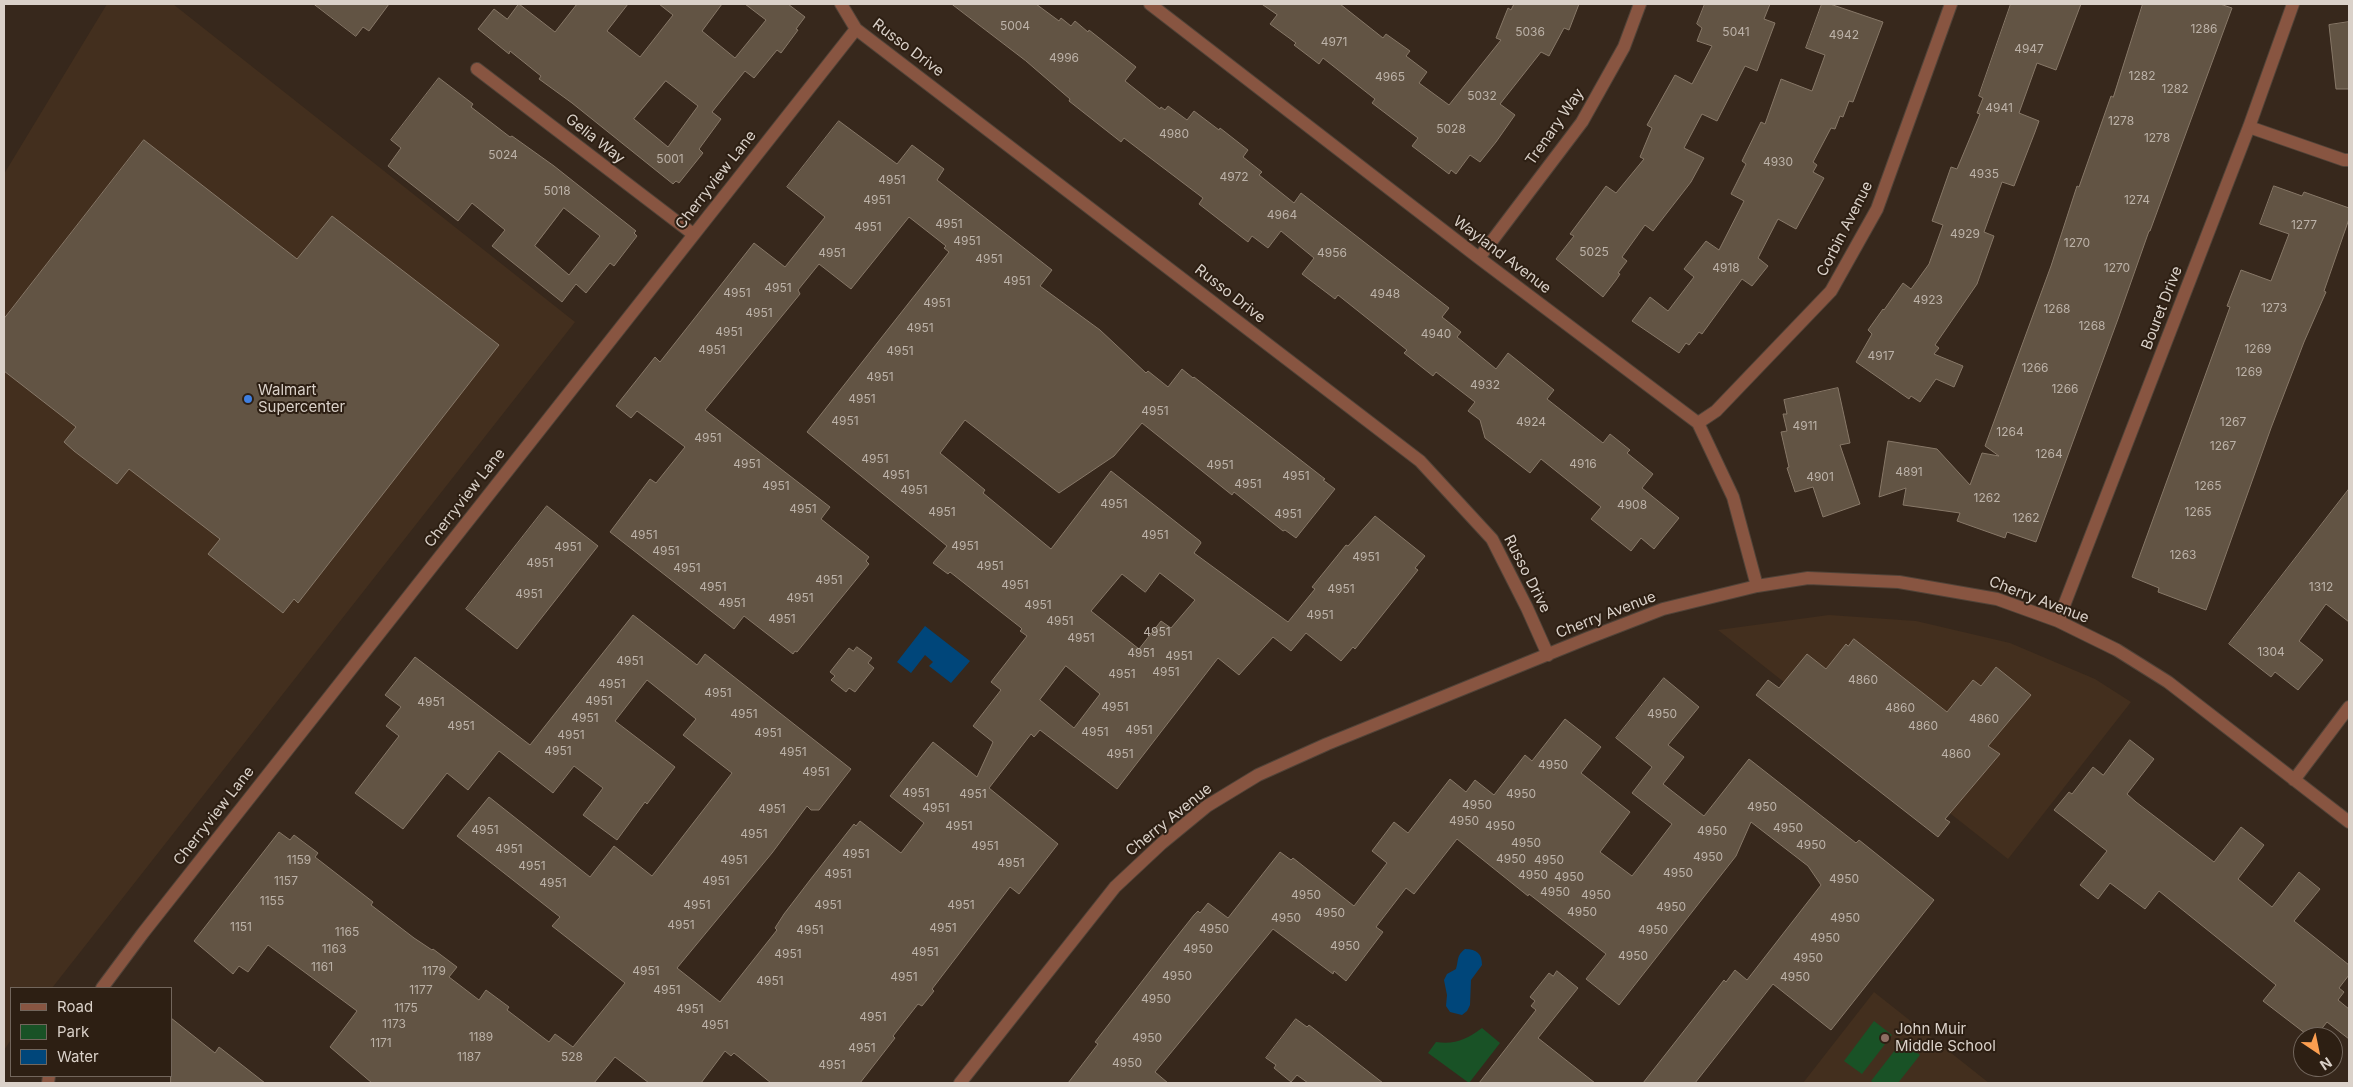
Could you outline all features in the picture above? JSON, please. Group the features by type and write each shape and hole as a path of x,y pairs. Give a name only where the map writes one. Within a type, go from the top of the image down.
{"street":[{"name":"Russo Drive","path":"841,4 856,29 1420,460 1492,539 1528,608 1548,655"},
{"name":"Wayland Avenue","path":"1150,4 1479,258 1698,423 1733,497 1757,586"},
{"name":"Trenary Way","path":"1479,258 1582,122 1624,47 1640,4"},
{"name":"Corbin Avenue","path":"1698,423 1716,411 1832,292 1877,209 1951,4"},
{"name":"Bouret Drive","path":"2058,622 2249,127 2293,4"},
{"name":"Cherryview Lane","path":"103,987 161,910 856,29"},
{"name":"Gelia Way","path":"477,69 694,234"},
{"path":"2249,127 2344,160 2349,160"},
{"name":"Cherry Avenue","path":"960,1083 1115,887 1162,842 1207,806 1258,775 1327,744 1548,655 1664,609 1757,586 1808,578 1899,582 1997,598 2058,622 2117,650 2168,682 2349,822"},
{"path":"2294,780 2349,707"}],"shaded area":[{"path":"107,4 173,4 575,322 53,987 10,987 10,1041 4,1050 4,174"},
{"path":"1829,615 1916,621 2010,643 2095,679 2131,702 2008,859 1718,630"},
{"name":"John Muir Middle School","path":"1874,992 1989,1083 1803,1083"}],"green space":[{"path":"1874,1021 1892,1035 1862,1074 1844,1061"},
{"path":"1482,1028 1500,1043 1469,1083 1428,1053 1436,1042 1455,1042"},
{"path":"1902,1041 1920,1055 1898,1083 1874,1083 1871,1081"}],"water":[{"path":"925,626 970,661 951,683 929,666 933,662 925,655 911,673 897,662"},
{"path":"1465,949 1478,953 1482,965 1471,980 1470,1005 1462,1015 1450,1012 1446,1006 1447,995 1444,980 1447,974 1456,969 1459,956"}],"building":[{"path":"314,4 389,4 369,31 363,27 356,36"},
{"path":"519,4 555,32 577,4 628,4 607,31 640,57 673,15 659,4 722,4 702,31 735,58 766,20 745,4 788,4 805,17 781,53 777,50 754,78 745,71 712,112 721,119 699,149 703,153 679,183 676,181 673,184 539,79 541,76 510,51 509,54 478,29 494,9 507,19","holes":["666,81 698,106 668,147 634,119"]},
{"path":"952,4 1036,4 1059,21 1061,18 1071,26 1075,21 1088,32 1089,30 1136,67 1125,81 1160,109 1161,107 1165,110 1168,106 1187,120 1194,111 1219,130 1220,128 1248,150 1243,157 1262,172 1259,175 1294,203 1301,193 1449,308 1442,317 1461,332 1457,337 1496,369 1508,353 1554,390 1547,399 1603,443 1610,434 1630,450 1627,453 1653,474 1642,488 1679,518 1654,549 1641,538 1631,551 1591,519 1601,507 1541,459 1530,473 1485,438 1480,420 1468,411 1475,402 1436,372 1433,376 1404,353 1407,350 1338,295 1335,299 1302,274 1314,258 1281,231 1268,248 1252,236 1248,242 1199,204 1203,198 1124,138 1121,142 1069,101 1070,99 1026,61"},
{"path":"1262,4 1340,4 1383,38 1386,34 1410,51 1406,56 1427,72 1419,83 1449,105 1501,40 1496,38 1508,8 1511,10 1514,4 1579,4 1569,30 1564,28 1549,56 1541,52 1500,104 1515,115 1496,142 1480,162 1470,155 1456,174 1451,170 1449,174 1412,146 1418,138 1372,103 1375,99 1323,58 1319,64 1294,45 1296,43 1270,24 1277,15"},
{"path":"1705,4 1770,4 1764,19 1775,23 1757,71 1745,66 1717,121 1702,114 1684,148 1704,158 1691,182 1653,231 1645,225 1622,257 1627,261 1603,297 1556,259 1574,236 1570,234 1606,186 1616,193 1644,159 1640,157 1652,128 1647,125 1675,75 1692,84 1712,46 1697,41 1702,28 1697,24"},
{"path":"1822,4 1830,4 1883,22 1853,102 1849,101 1843,117 1840,116 1835,129 1831,128 1813,162 1817,165 1813,172 1824,178 1796,229 1778,219 1758,258 1768,266 1752,286 1742,279 1702,334 1699,332 1689,345 1686,343 1679,353 1632,321 1650,297 1668,311 1694,277 1684,269 1706,241 1719,250 1744,201 1731,194 1746,164 1742,161 1761,122 1765,124 1781,79 1812,91 1825,55 1806,48"},
{"path":"2011,4 2081,4 2056,70 2037,63 2019,113 2039,121 2014,186 2002,182 1984,232 1994,236 1977,284 1935,345 1939,348 1934,354 1963,366 1954,387 1936,379 1920,402 1911,396 1909,399 1856,362 1872,334 1868,330 1883,309 1903,283 1911,289 1929,264 1943,225 1932,221 1951,167 1957,169 1980,114 1977,113 1983,98 1979,96"},
{"path":"2143,4 2220,4 2232,8 2036,542 2007,532 2005,538 1957,521 1960,513 1903,505 1906,488 1879,497 1888,441 1937,449 1970,485 1982,453 1999,456 1985,446 2051,266 2077,186 2079,187 2111,96 2113,97"},
{"path":"2349,22 2349,89 2336,89 2329,25"},
{"path":"439,78 473,104 471,107 510,137 512,136 554,166 636,231 634,233 637,236 614,266 610,263 586,293 576,284 562,302 492,246 505,230 472,203 458,221 388,166 401,148 391,140","holes":["564,208 600,236 569,275 535,246"]},
{"path":"839,121 897,164 912,145 944,169 937,180 1052,270 1040,286 1100,330 1146,373 1148,371 1168,387 1182,369 1325,479 1323,480 1335,489 1296,538 1285,530 1283,531 1234,492 1232,495 1142,423 1114,456 1059,493 965,420 940,453 985,490 983,493 1051,549 1111,471 1200,541 1201,543 1194,553 1288,622 1315,589 1312,587 1346,545 1348,546 1375,516 1425,556 1415,568 1418,570 1355,649 1353,647 1341,661 1306,633 1291,651 1273,637 1239,675 1218,658 1117,789 1040,730 1034,737 1031,734 989,788 1058,844 1019,894 1010,887 932,989 934,991 922,1006 918,1004 893,1036 895,1038 860,1083 771,1083 734,1053 731,1056 725,1051 701,1083 649,1083 615,1057 594,1083 372,1083 330,1047 357,1011 268,945 248,972 239,966 233,974 194,941 279,832 290,840 294,835 318,853 315,857 373,902 371,905 414,938 433,949 457,967 449,977 479,1000 486,990 509,1007 507,1010 549,1042 555,1034 573,1047 625,983 552,926 560,917 457,836 489,797 590,877 614,846 652,876 732,773 683,735 696,719 647,680 615,721 675,767 647,804 645,802 617,840 583,815 603,788 574,766 553,793 499,751 468,790 447,773 403,829 355,793 399,736 386,726 401,707 385,695 415,657 530,745 633,615 697,665 705,654 851,769 819,810 811,810 807,806 772,853 677,968 720,1002 777,930 775,928 784,914 854,824 856,826 860,821 901,853 924,823 890,796 933,742 977,777 993,742 973,726 1001,690 991,682 1027,636 1020,631 1022,629 1020,627 950,572 948,574 933,563 947,546 807,432 949,252 944,248 946,246 909,217 851,289 819,264 798,290 800,294 705,410 830,507 821,519 869,557 866,561 869,564 797,652 795,651 793,654 744,616 734,629 610,532 650,479 656,483 685,447 637,411 631,418 616,406 655,357 660,362 754,243 785,267 825,217 787,187","holes":["1160,573 1195,600 1171,628 1161,621 1139,649 1091,611 1122,574 1145,592","1066,666 1100,694 1074,728 1040,700"]},
{"name":"Walmart Supercenter","path":"144,140 297,259 332,216 499,345 298,603 294,599 283,613 208,554 220,539 129,469 117,484 74,451 64,442 76,427 4,371 4,319"},
{"path":"2274,186 2302,196 2304,192 2349,208 2349,219 2324,291 2326,292 2304,342 2271,428 2206,610 2158,592 2159,588 2132,577 2230,307 2227,306 2241,270 2271,281 2289,234 2260,224"},
{"path":"1838,388 1850,443 1840,445 1860,504 1823,517 1813,487 1795,492 1787,468 1789,467 1781,432 1787,431 1783,414 1787,414 1784,400"},
{"path":"2349,489 2349,622 2326,604 2299,641 2323,660 2298,690 2275,672 2271,677 2229,644"},
{"path":"547,506 598,546 517,649 466,609"},
{"path":"1854,639 1947,712 1973,680 1981,686 1996,667 2031,695 1988,746 2000,754 1945,819 1950,822 1938,837 1756,695 1768,680 1779,688 1807,654 1826,669 1846,644 1848,646"},
{"path":"857,647 872,658 868,663 874,668 855,692 849,688 846,692 831,680 835,676 830,672 849,648 853,651"},
{"path":"1664,678 1699,707 1668,745 1684,757 1663,784 1704,816 1749,759 1856,843 1859,840 1934,900 1831,1030 1773,984 1695,1083 1643,1083 1724,980 1726,982 1735,970 1747,980 1821,885 1808,866 1751,822 1736,856 1619,1005 1586,979 1606,954 1529,894 1528,896 1457,839 1414,894 1406,888 1376,927 1383,932 1346,981 1334,971 1333,974 1273,929 1155,1072 1168,1083 1068,1083 1098,1044 1095,1042 1171,944 1194,915 1198,911 1200,913 1208,903 1228,918 1280,852 1291,860 1293,858 1354,906 1387,863 1372,851 1394,822 1408,833 1450,779 1466,792 1475,780 1494,795 1525,755 1532,761 1565,719 1601,747 1581,773 1630,812 1600,852 1632,876 1672,824 1632,793 1652,767 1616,738"},
{"path":"2130,740 2154,759 2127,794 2136,802 2214,862 2241,827 2264,845 2238,879 2272,907 2299,872 2320,889 2294,921 2349,965 2349,975 2339,988 2344,992 2338,1000 2349,1009 2349,1039 2343,1034 2343,1027 2333,1027 2327,1022 2323,1027 2297,1027 2263,1001 2276,985 2159,891 2145,909 2110,883 2098,899 2080,885 2107,851 2054,810 2069,792 2072,794 2093,767 2103,775"},
{"path":"1557,971 1578,988 1538,1038 1595,1083 1479,1083 1536,1010 1531,1006 1535,1001 1530,997 1549,973 1553,976"},
{"path":"172,1019 215,1053 219,1047 265,1083 171,1083"},
{"path":"1296,1019 1307,1027 1309,1025 1383,1083 1308,1083 1297,1075 1291,1082 1274,1068 1276,1065 1266,1058"}],"place":[{"name":"Walmart Supercenter","path":"248,399"},
{"name":"John Muir Middle School","path":"1885,1038"}]}
